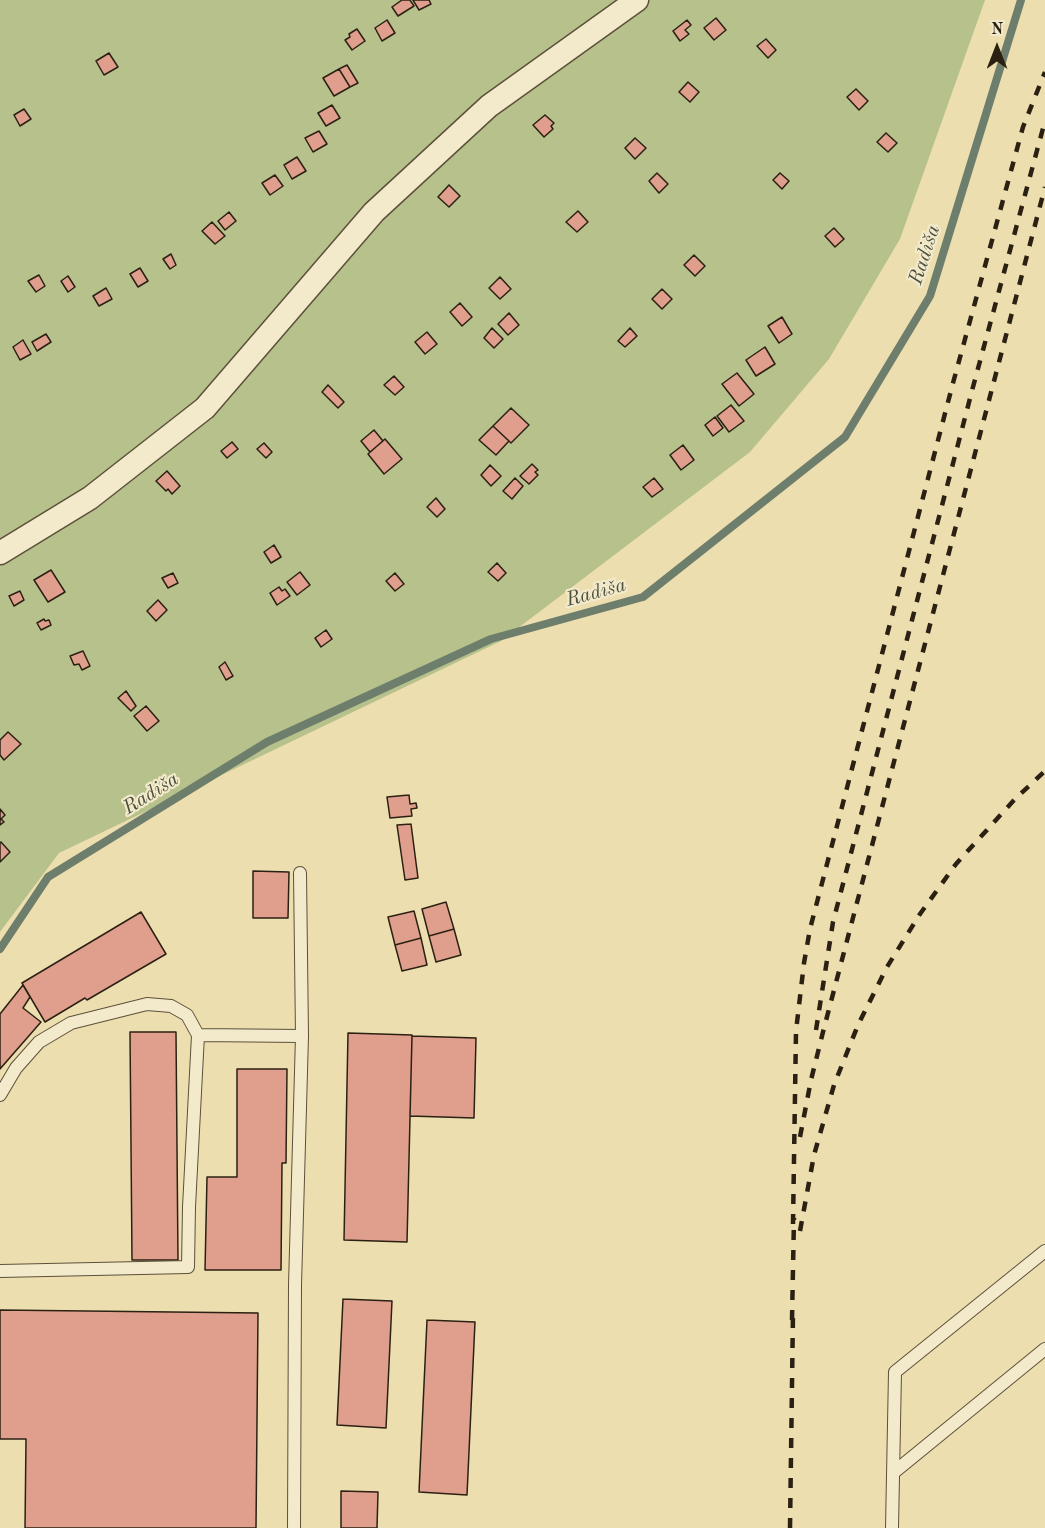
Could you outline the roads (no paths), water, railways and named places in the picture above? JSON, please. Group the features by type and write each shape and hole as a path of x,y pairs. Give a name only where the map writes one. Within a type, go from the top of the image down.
{"street":[{"path":"0,553 90,498 205,408 374,212 489,106 637,0"}],"lane":[{"path":"294,1528 295,1285 302,1036 300,873"},
{"path":"0,1095 16,1068 39,1042 71,1023 147,1004 171,1006 187,1015 198,1035 188,1267 0,1271"},
{"path":"198,1035 302,1036"},
{"path":"892,1528 895,1372 1045,1251"},
{"path":"893,1473 1045,1349"}],"waterway":[{"name":"Radiša","path":"0,949 48,877 267,742 491,639 643,597 845,437 930,296 1021,0"}],"railway":[{"path":"793,1224 796,1031 810,929 953,383 1023,127 1045,72"},
{"path":"816,1030 833,922 1045,121"},
{"path":"800,1137 823,1032 1045,187"},
{"path":"800,1231 814,1155 834,1085 858,1025 887,967 920,914 956,864 1015,799 1045,771"},
{"path":"792,1320 794,1218"},
{"path":"790,1528 793,1312"}]}
